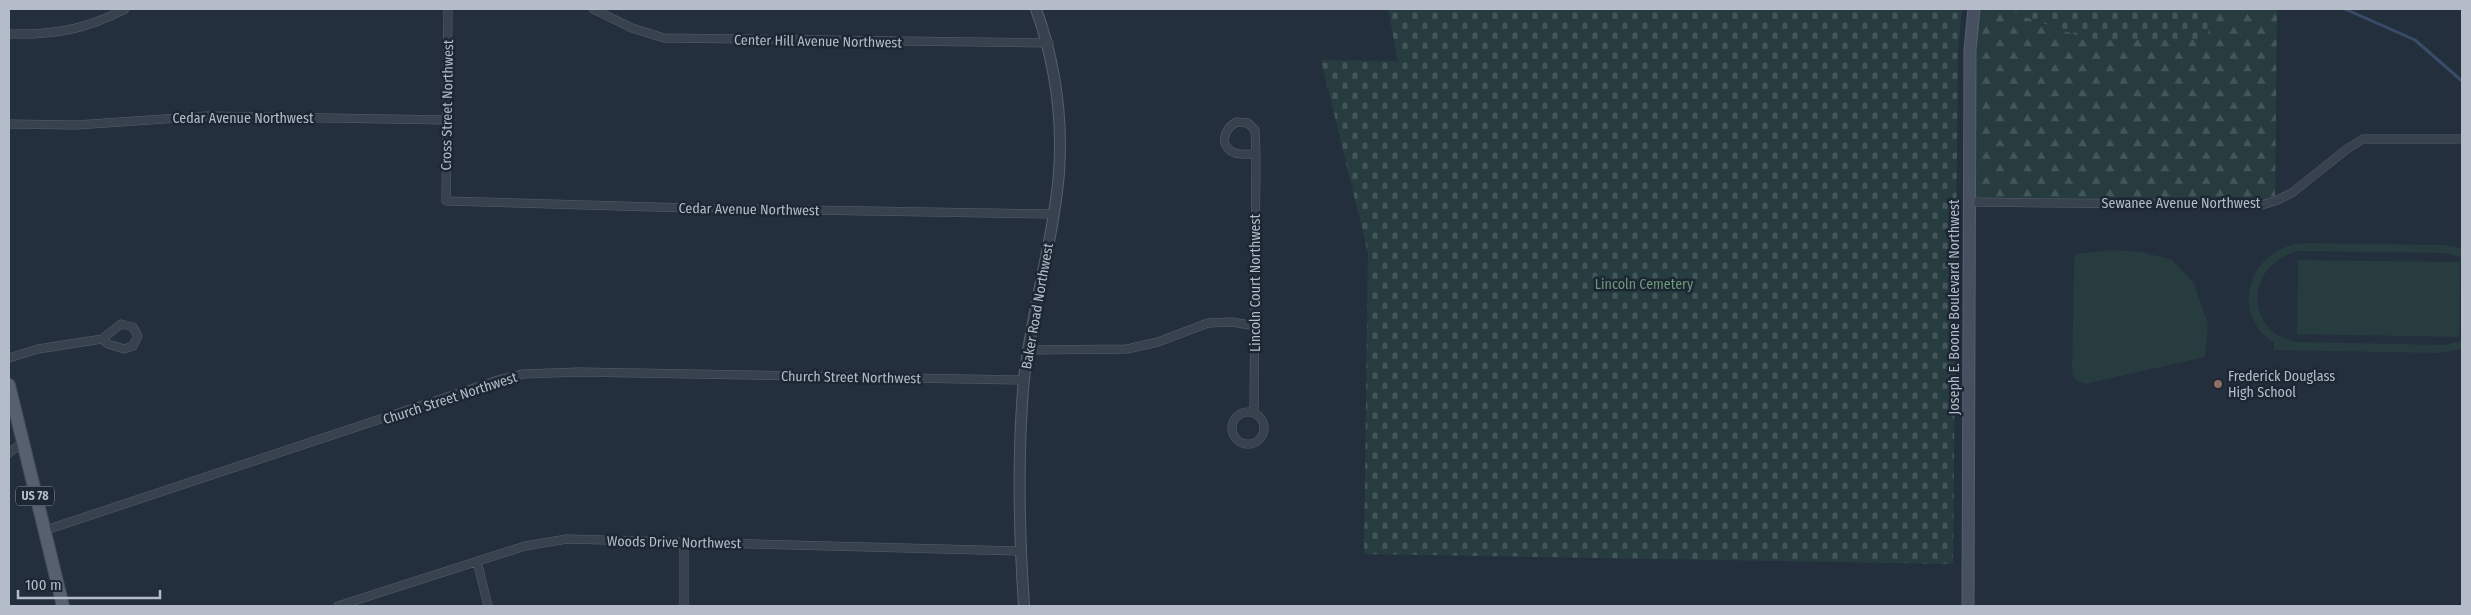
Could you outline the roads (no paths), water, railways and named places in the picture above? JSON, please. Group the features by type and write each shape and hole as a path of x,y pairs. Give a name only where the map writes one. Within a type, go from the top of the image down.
{"main road":[{"name":"Joseph E. Boone Boulevard Northwest","path":"1968,606 1970,50 1974,9"},
{"name":"US 78","path":"9,385 43,531 63,606"}],"street":[{"path":"9,34 32,34 81,28 125,9"},
{"name":"Cross Street Northwest","path":"446,201 448,9"},
{"name":"Center Hill Avenue Northwest","path":"593,9 632,28 664,38 1049,43"},
{"name":"Baker Road Northwest","path":"1024,606 1020,551 1020,459 1024,380 1033,315 1059,173 1060,128 1056,82 1049,43 1036,9"},
{"name":"Cedar Avenue Northwest","path":"9,124 76,125 208,116 446,120"},
{"path":"1242,122 1252,126 1256,135 1256,154 1231,151 1224,137 1228,127 1242,122"},
{"name":"Sewanee Avenue Northwest","path":"1969,202 2262,204 2278,200 2292,192 2347,149 2363,139 2462,140"},
{"name":"Lincoln Court Northwest","path":"1254,412 1256,154"},
{"name":"Cedar Avenue Northwest","path":"446,201 688,208 1053,214"},
{"path":"1028,350 1127,349 1158,342 1208,323 1232,322 1256,326"},
{"path":"9,358 38,349 102,339"},
{"name":"Church Street Northwest","path":"43,531 498,380 523,374 578,372 1024,380"},
{"path":"1254,412 1262,421 1263,431 1258,440 1244,444 1235,438 1232,428 1233,423 1240,415 1254,412"},
{"path":"9,453 23,442"},
{"name":"Woods Drive Northwest","path":"338,606 525,546 567,539 1020,551"},
{"path":"684,542 684,606"},
{"path":"477,561 488,606"}],"waterway":[{"path":"2345,9 2415,40 2462,81"}],"place":[{"name":"Frederick Douglass High School","path":"2218,384"}],"park label":[{"name":"Lincoln Cemetery","path":"1644,284"}]}
